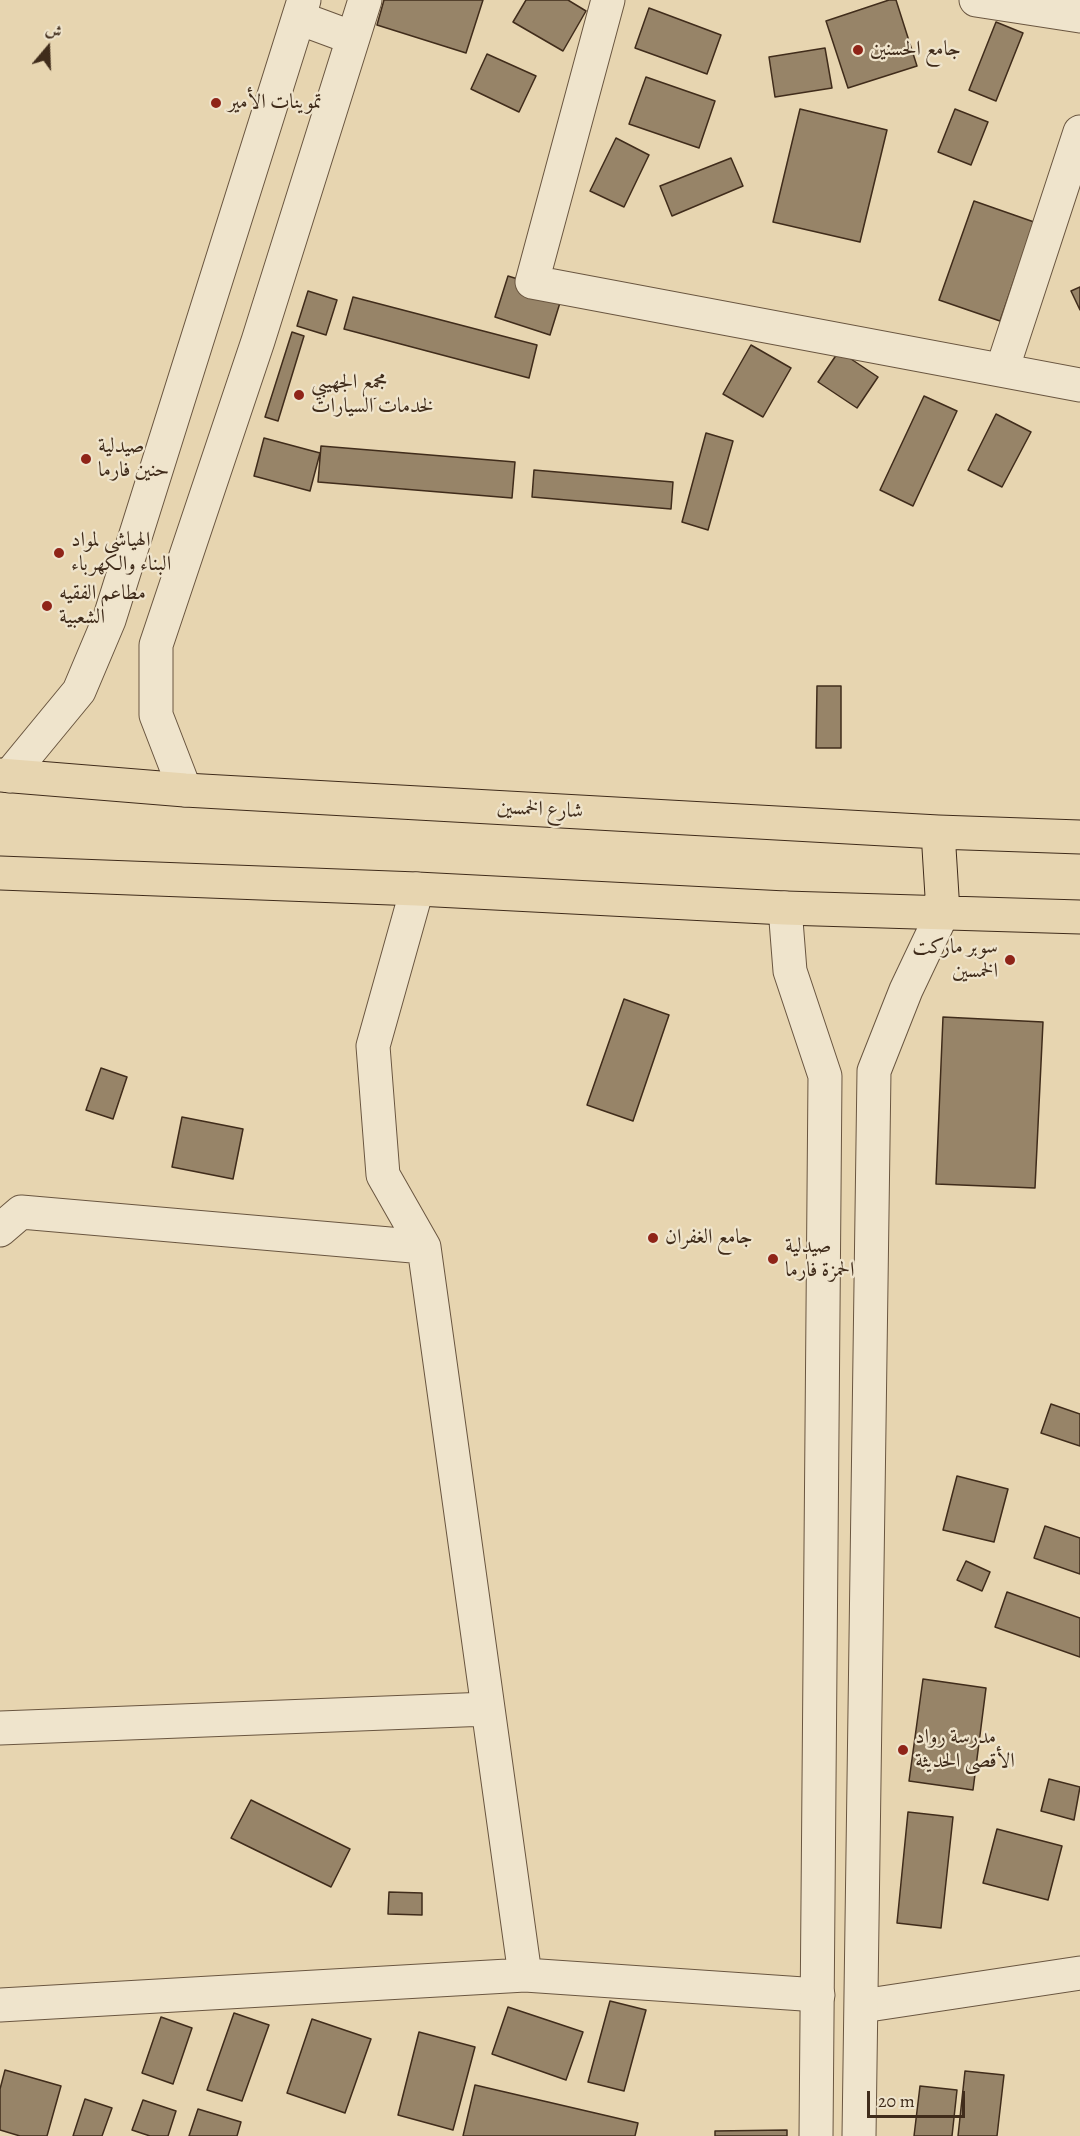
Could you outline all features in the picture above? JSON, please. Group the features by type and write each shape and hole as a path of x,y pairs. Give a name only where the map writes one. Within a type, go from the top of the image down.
{"main road":[{"name":"شارع الخمسين","path":"5,776 185,790 938,832 1080,837"},
{"path":"938,832 943,912"},
{"path":"0,873 417,889 785,908 1080,917"}],"street":[{"path":"185,790 156,715 156,645 258,341 365,0"},
{"path":"608,0 532,282 1080,385"},
{"path":"976,0 1080,16"},
{"path":"5,776 79,691 109,620 301,9 353,38"},
{"path":"1002,370 1080,132"},
{"path":"417,889 373,1046 383,1175 424,1247 525,1975"},
{"path":"785,908 790,972 825,1077 816,2136"},
{"path":"859,2136 874,1071 906,990 943,912"},
{"path":"0,1230 21,1212 424,1247"},
{"path":"0,1728 488,1709"},
{"path":"862,2006 1080,1973"},
{"path":"0,2005 525,1975 818,1995"}],"building":[{"path":"384,0 483,0 466,53 377,25"},
{"path":"526,0 568,0 586,11 563,51 513,22"},
{"path":"889,0 896,0 917,66 848,88 826,21"},
{"path":"649,8 721,35 707,74 635,48"},
{"path":"996,22 1023,33 996,101 969,90"},
{"path":"825,48 832,88 775,97 769,57"},
{"path":"487,54 536,76 519,112 471,89"},
{"path":"646,77 715,101 699,148 629,124"},
{"path":"800,109 887,130 860,242 773,222"},
{"path":"955,109 988,122 971,165 938,152"},
{"path":"616,138 649,155 624,207 590,191"},
{"path":"731,158 743,186 672,216 660,186"},
{"path":"974,201 1034,222 1000,321 939,300"},
{"path":"508,276 563,293 550,335 495,317"},
{"path":"1080,287 1080,310 1071,291"},
{"path":"308,291 337,300 326,335 297,326"},
{"path":"353,297 537,345 529,378 344,329"},
{"path":"292,332 304,336 278,421 265,417"},
{"path":"751,345 791,368 763,417 723,394"},
{"path":"839,351 878,377 857,408 818,382"},
{"path":"924,396 957,411 913,506 880,490"},
{"path":"996,414 1031,432 1002,487 968,470"},
{"path":"706,433 733,441 708,530 682,522"},
{"path":"264,438 320,453 310,491 254,476"},
{"path":"321,446 515,462 512,498 318,482"},
{"path":"534,470 673,482 671,509 532,497"},
{"path":"817,686 841,686 841,748 816,748"},
{"path":"624,999 669,1015 633,1121 587,1105"},
{"path":"943,1017 1043,1022 1035,1188 936,1184"},
{"path":"101,1068 127,1077 113,1119 86,1110"},
{"path":"182,1117 243,1129 233,1179 172,1167"},
{"path":"1051,1404 1080,1414 1080,1446 1041,1433"},
{"path":"957,1476 1008,1489 994,1542 943,1530"},
{"path":"1045,1526 1080,1538 1080,1574 1034,1558"},
{"path":"966,1561 990,1572 982,1591 957,1580"},
{"path":"1007,1592 1080,1618 1080,1657 995,1627"},
{"path":"923,1679 986,1688 973,1790 909,1781"},
{"path":"1049,1779 1080,1787 1074,1820 1041,1811"},
{"path":"251,1800 350,1849 331,1887 231,1838"},
{"path":"908,1812 953,1817 941,1928 897,1923"},
{"path":"997,1829 1062,1846 1048,1900 983,1883"},
{"path":"389,1892 422,1893 422,1915 388,1914"},
{"path":"610,2001 646,2010 624,2091 588,2082"},
{"path":"508,2007 583,2032 566,2080 492,2054"},
{"path":"234,2013 269,2025 242,2101 207,2090"},
{"path":"161,2017 192,2028 173,2084 142,2073"},
{"path":"312,2019 371,2039 345,2113 287,2093"},
{"path":"419,2032 475,2047 453,2130 398,2115"},
{"path":"5,2070 61,2086 47,2136 20,2136 0,2130 0,2089"},
{"path":"965,2071 1004,2075 997,2136 958,2136"},
{"path":"475,2085 638,2123 635,2136 463,2136"},
{"path":"920,2086 957,2090 952,2136 914,2136"},
{"path":"85,2099 112,2108 102,2136 73,2136"},
{"path":"143,2100 176,2111 168,2136 150,2136 132,2130"},
{"path":"198,2109 241,2122 237,2136 189,2136"},
{"path":"787,2130 787,2136 715,2136 715,2131"}],"place":[{"name":"جامع الحسنين","path":"858,50"},
{"name":"تموينات الأمير","path":"216,103"},
{"name":"مجمع الجهيبي لخدمات السيارات","path":"299,395"},
{"name":"صيدلية حنين فارما","path":"86,459"},
{"name":"الهياشي لمواد البناء والكهرباء","path":"59,553"},
{"name":"مطاعم الفقيه الشعبية","path":"47,606"},
{"name":"سوبر ماركت الخمسين","path":"1010,960"},
{"name":"جامع الغفران","path":"653,1238"},
{"name":"صيدلية الحمزة فارما","path":"773,1259"},
{"name":"مدرسة رواد الأقصى الحديثة","path":"903,1750"}]}
